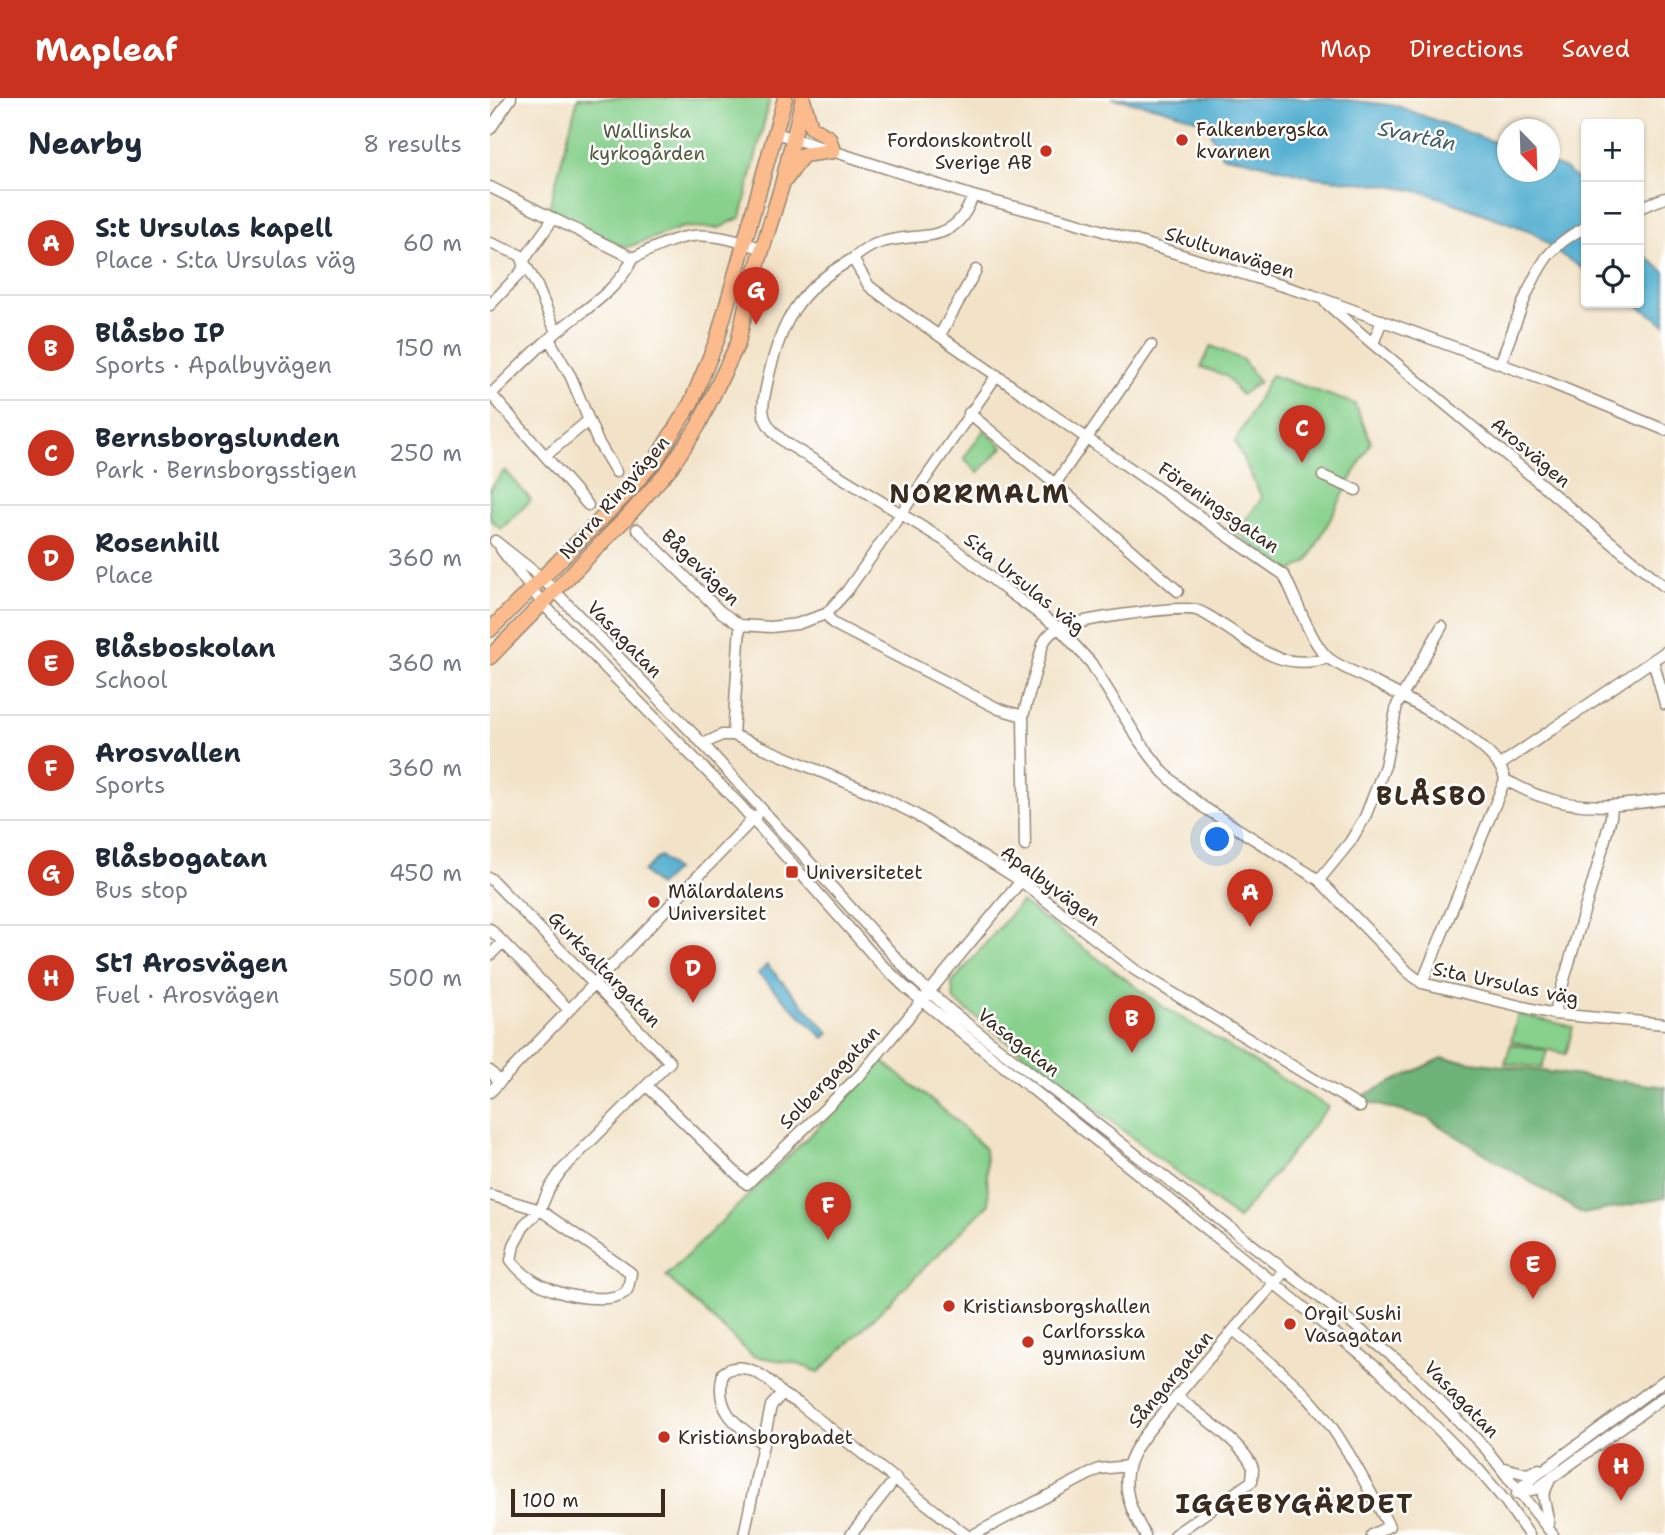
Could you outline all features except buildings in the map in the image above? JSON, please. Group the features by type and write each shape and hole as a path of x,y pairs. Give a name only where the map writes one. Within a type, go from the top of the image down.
{"main road":[{"name":"Norra Ringvägen","path":"490,630 624,496 656,459 678,427 703,378 717,340 785,98"},
{"path":"793,98 787,125 793,138"},
{"name":"Norra Ringvägen","path":"490,657 656,485 698,426 738,343 748,296 782,186 803,98"},
{"path":"782,186 803,155 834,151 829,138 811,127 803,98"}],"street":[{"path":"490,129 511,98"},
{"name":"Skultunavägen","path":"776,132 973,195 1074,222 1320,297 1500,364 1665,430"},
{"path":"490,187 633,258"},
{"name":"S:ta Ursulas väg","path":"973,195 966,214 947,230 880,242 866,248 817,282 787,320 776,347 762,411 766,424 786,443 945,541 1059,628 1091,663 1140,742 1163,772 1203,807 1319,880 1408,972 1422,983 1554,1014 1665,1024"},
{"path":"1644,206 1665,198"},
{"path":"490,305 522,271 524,261 553,219"},
{"path":"1500,364 1534,282 1548,256 1581,230"},
{"path":"588,505 491,394 552,335 590,308 623,275 633,258 693,234 711,234 764,249"},
{"path":"490,243 520,255 524,261 537,286 552,335 587,421 616,472"},
{"name":"Föreningsgatan","path":"853,259 869,286 1284,575 1328,658"},
{"path":"940,335 976,270"},
{"name":"Arosvägen","path":"1320,297 1665,587"},
{"path":"1373,344 1381,320"},
{"path":"1055,484 1151,345"},
{"path":"997,375 847,591 826,614 834,624 999,709 1023,716"},
{"path":"490,412 499,403"},
{"path":"969,413 1178,592"},
{"path":"545,456 587,421"},
{"path":"1323,476 1356,490"},
{"name":"Bågevägen","path":"637,529 721,612 740,625 784,626 826,614"},
{"name":"Vasagatan","path":"492,539 542,578 703,744 915,979 952,1012 1335,1309 1410,1371 1503,1468 1553,1534"},
{"name":"Vasagatan","path":"492,539 530,590 753,820 880,963 921,1001 1275,1283 1378,1369 1458,1448 1506,1502 1529,1535"},
{"path":"1025,846 1023,716 1047,636 1059,628 1091,621 1184,608 1205,614 1268,654 1306,664 1328,658 1401,696 1482,746 1500,765 1505,780 1422,983"},
{"path":"703,744 722,735 733,735 740,625"},
{"path":"1319,880 1350,842 1365,817 1385,766 1397,705 1442,626"},
{"path":"1500,765 1665,652"},
{"path":"1653,660 1665,704"},
{"name":"Apalbyvägen","path":"733,735 913,813 1021,881 1135,970 1360,1107"},
{"path":"1505,780 1539,796 1580,805 1612,805 1665,799"},
{"path":"1554,1014 1601,855 1612,805"},
{"path":"490,1093 763,808"},
{"name":"Gurksaltargatan","path":"490,878 670,1062 647,1086"},
{"name":"Solbergagatan","path":"647,1086 747,1184 864,1071 1021,881"},
{"path":"490,929 569,1010"},
{"path":"490,955 503,942"},
{"path":"490,1072 500,1082"},
{"path":"490,1196 540,1210 631,1273 627,1290 614,1297 562,1294 519,1271 511,1260 514,1245 525,1224 540,1210 561,1171 647,1086"},
{"name":"Sångargatan","path":"1128,1466 1144,1437 1285,1271"},
{"path":"1234,1330 1319,1410 1356,1466 1389,1526 1372,1535"},
{"path":"762,1443 747,1433 723,1407 723,1373 736,1366 744,1367 773,1383 784,1396 896,1478 966,1535"},
{"path":"1520,1492 1522,1486 1554,1462 1663,1385"},
{"path":"744,1535 771,1406 784,1396"},
{"path":"1506,1502 1520,1492 1536,1489 1665,1396"},
{"path":"1174,1535 1252,1480 1253,1470 1223,1433 1177,1397"},
{"path":"1503,1468 1527,1474 1554,1462"},
{"path":"973,1535 1099,1469 1128,1466 1127,1493 1134,1516 1145,1535"},
{"path":"851,1535 896,1478"},
{"path":"1551,1478 1543,1495 1543,1506 1553,1534"}],"green space":[{"name":"Wallinska kyrkogården","path":"578,98 770,98 741,217 719,228 683,227 625,248 548,212"},
{"path":"1211,346 1243,360 1259,382 1241,395 1226,376 1201,367"},
{"path":"1271,375 1355,404 1371,442 1308,561 1290,572 1236,533 1262,498 1235,442"},
{"path":"984,430 1003,447 978,473 964,458"},
{"path":"505,470 531,500 501,529 490,519 490,489"},
{"path":"1021,902 1162,1006 1328,1107 1238,1219 954,1000 952,983"},
{"path":"1518,1014 1573,1027 1566,1054 1511,1041"},
{"path":"1511,1044 1547,1051 1542,1068 1505,1063"},
{"path":"1442,1058 1665,1087 1665,1198 1583,1214 1427,1118 1356,1099"},
{"path":"882,1061 951,1116 985,1149 989,1204 819,1372 795,1363 753,1356 666,1276 866,1080"}],"water":[{"name":"Svartån","path":"1112,98 1331,98 1397,106 1497,143 1497,182 1560,182 1560,167 1581,182 1581,268 1533,232 1427,193 1386,185 1312,177 1222,156 1205,122 1161,108"},
{"path":"1644,255 1665,272 1665,324 1641,308 1644,308"},
{"path":"660,856 675,870 658,886 643,871"},
{"path":"767,965 829,1033 824,1038 758,974"}],"place":[{"name":"Falkenbergska kvarnen","path":"1182,140"},
{"name":"Fordonskontroll Sverige AB","path":"1046,151"},
{"name":"Blåsbogatan","path":"756,325"},
{"name":"Bernsborgslunden","path":"1302,463"},
{"name":"Universitetet","path":"792,872"},
{"name":"Mälardalens Universitet","path":"654,902"},
{"name":"S:t Ursulas kapell","path":"1250,927"},
{"name":"Rosenhill","path":"693,1003"},
{"name":"Blåsbo IP","path":"1132,1053"},
{"name":"Arosvallen","path":"828,1240"},
{"name":"Blåsboskolan","path":"1533,1299"},
{"name":"Kristiansborgshallen","path":"949,1306"},
{"name":"Orgil Sushi Vasagatan","path":"1290,1324"},
{"name":"Carlforsska gymnasium","path":"1028,1342"},
{"name":"Kristiansborgbadet","path":"664,1437"},
{"name":"St1 Arosvägen","path":"1621,1501"}],"district":[{"name":"NORRMALM","path":"980,494"},
{"name":"BLÅSBO","path":"1432,796"},
{"name":"IGGEBYGÄRDET","path":"1295,1504"}]}
